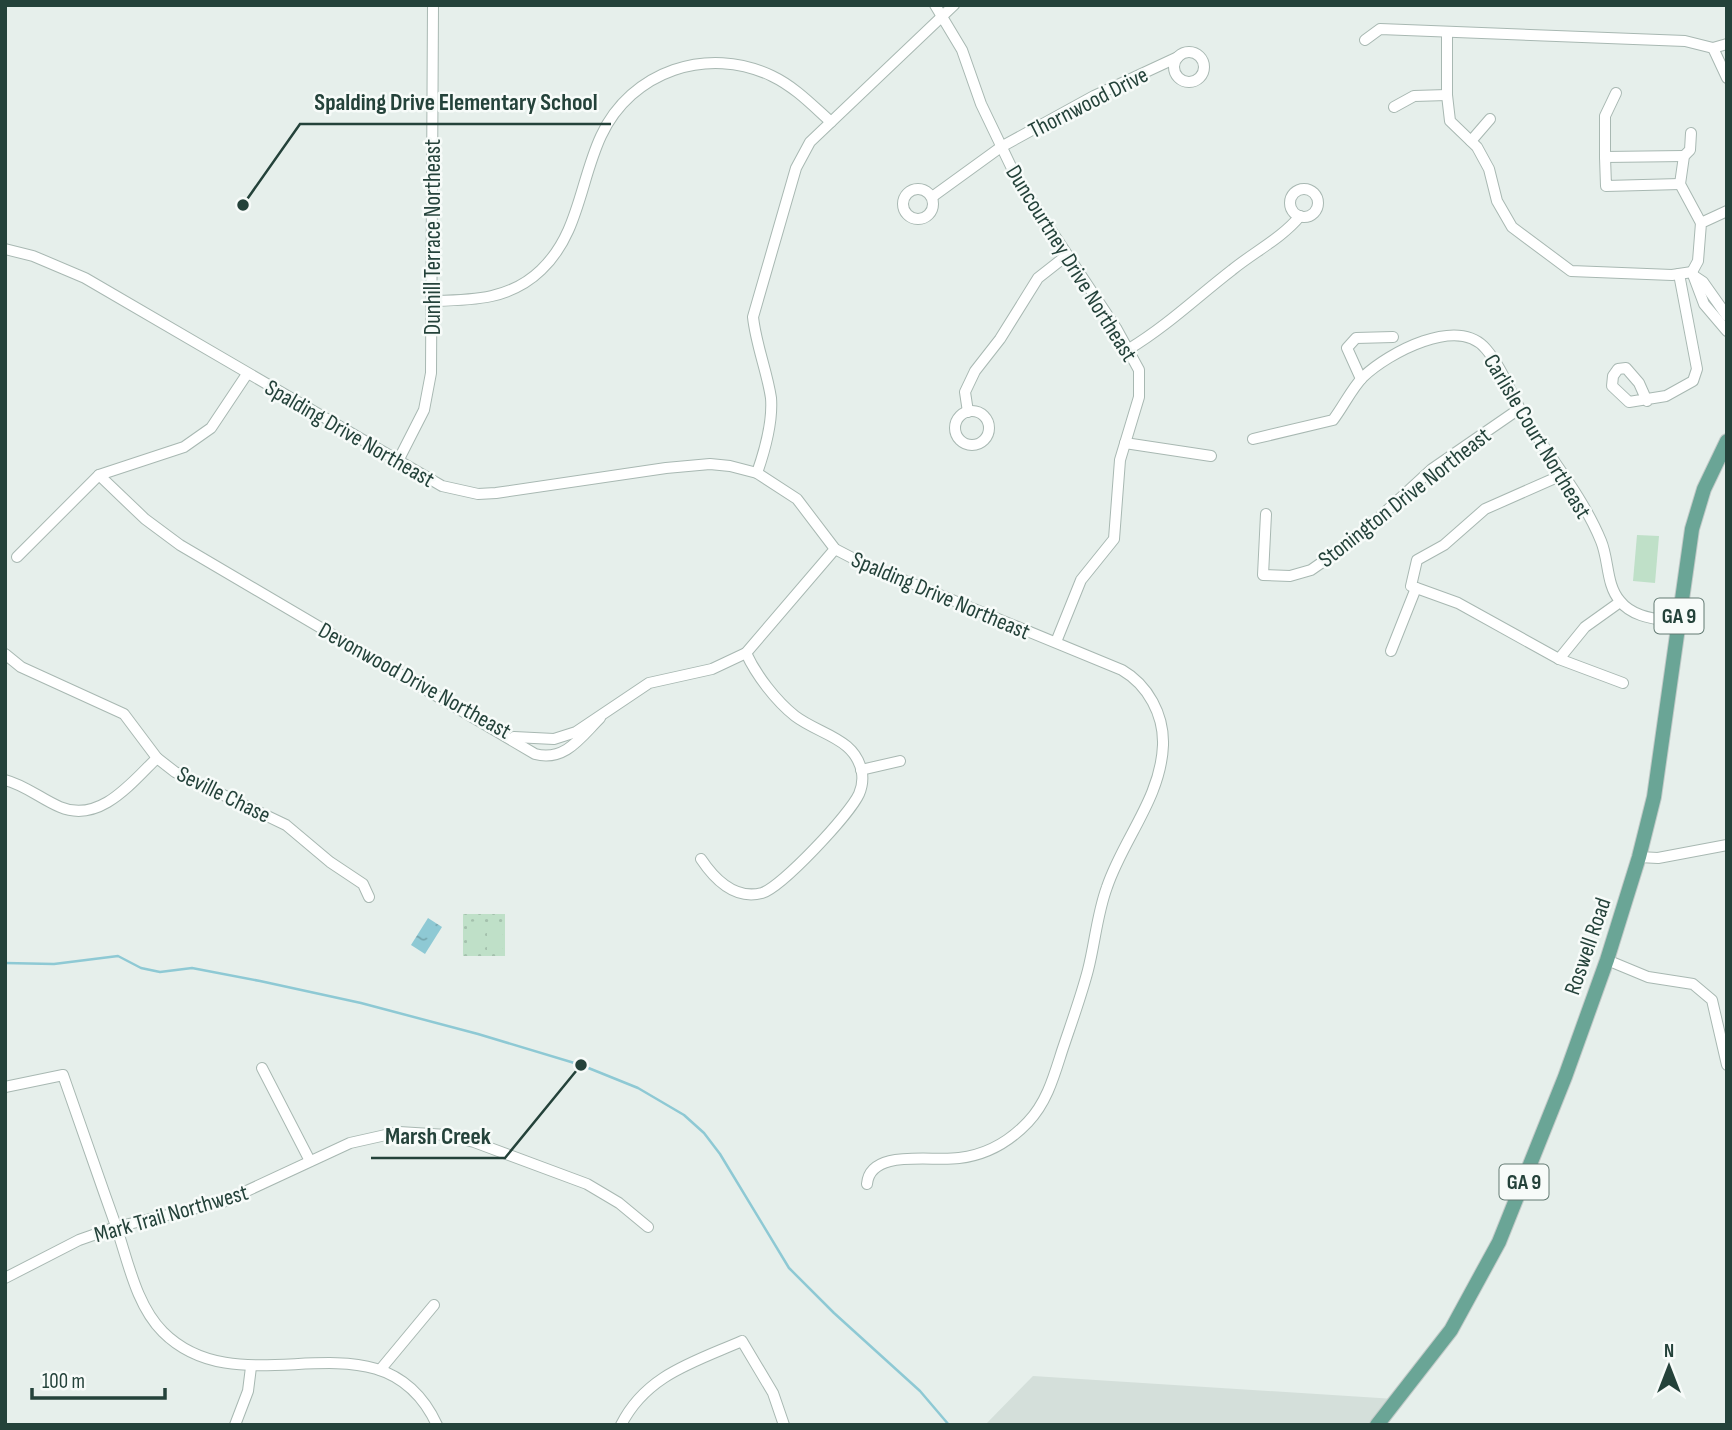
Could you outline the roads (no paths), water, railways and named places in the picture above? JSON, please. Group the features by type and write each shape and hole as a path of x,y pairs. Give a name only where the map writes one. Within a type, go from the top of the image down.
{"main road":[{"name":"Roswell Road","path":"1377,1425 1451,1330 1499,1242 1565,1077 1607,960 1639,857 1663,748 1692,529 1704,489 1727,442"}],"street":[{"name":"Dunhill Terrace Northeast","path":"398,461 418,424 428,396 432,301 433,5"},
{"name":"Duncourtney Drive Northeast","path":"935,5 962,50 1001,147 1026,194 1129,349 1139,370 1141,386 1120,460 1114,539 1081,580 1056,642"},
{"path":"757,473 766,447 771,401 755,342 753,317 796,168 810,142 954,5"},
{"path":"1365,40 1380,29 1685,41 1713,48 1727,44"},
{"path":"1447,33 1447,95 1450,121 1471,141 1489,169 1497,201 1512,227 1571,271 1693,274 1703,282 1727,316"},
{"path":"1713,48 1727,78"},
{"name":"Thornwood Drive","path":"932,197 1001,147 1094,96 1178,57"},
{"path":"432,301 496,296 521,286 541,270 566,239 595,150 609,120 633,93 664,73 707,62 752,68 792,88 831,122"},
{"path":"1616,93 1605,116 1606,186 1680,184"},
{"path":"1394,107 1414,96 1447,95"},
{"path":"1471,141 1490,120"},
{"path":"1691,133 1690,150 1684,156 1680,184 1701,223 1698,261 1693,274 1704,304 1727,331"},
{"path":"1605,157 1684,156"},
{"path":"1701,223 1727,211"},
{"path":"1129,349 1166,326 1232,270 1291,227 1300,216"},
{"name":"Spalding Drive Northeast","path":"5,249 70,270 442,486 478,494 710,464 757,473 797,499 835,549 886,575 1122,670 1139,682 1157,711 1164,744 1154,788 1107,887 1088,971 1051,1086 1030,1120 998,1146 959,1158 883,1161 871,1170 867,1184"},
{"path":"968,412 965,392 975,371 1000,340 1038,278 1066,256"},
{"path":"1647,401 1688,386 1697,369 1679,274"},
{"name":"Carlisle Court Northeast","path":"1253,439 1333,420 1361,379 1406,349 1440,334 1462,335 1485,347 1519,409 1562,475 1601,541 1612,588 1620,602"},
{"path":"1361,379 1347,348 1356,338 1393,337"},
{"path":"18,557 99,475 184,447 211,428 247,374"},
{"name":"Stonington Drive Northeast","path":"1266,514 1264,575 1290,576 1311,570 1357,538 1432,469 1519,409"},
{"path":"1125,443 1211,456"},
{"name":"Devonwood Drive Northeast","path":"99,475 145,519 180,545 504,736 530,740 554,738 576,732 649,683 712,669 746,653 835,549"},
{"path":"1562,475 1485,509 1444,545 1417,561 1411,586 1458,603 1559,659 1623,683"},
{"path":"1391,651 1416,588"},
{"path":"1559,659 1585,627 1620,602 1634,614 1678,623"},
{"path":"701,859 719,882 733,891 753,894 771,889 812,851 855,802 861,787 861,771 849,745 806,723 785,707 746,653"},
{"name":"Seville Chase","path":"5,654 21,667 124,714 158,758 194,784 286,825 330,862 363,884 369,897"},
{"path":"504,736 536,754 555,755 570,749 600,718"},
{"path":"5,780 61,808 87,811 112,800 158,758"},
{"path":"861,771 900,761"},
{"path":"1639,857 1658,858 1727,845"},
{"path":"1607,960 1648,976 1693,984 1712,1000 1727,1065"},
{"path":"262,1068 310,1161"},
{"path":"5,1087 63,1075 141,1298 163,1332 183,1348 204,1359 227,1365 251,1367 339,1361 380,1370 418,1396 437,1425"},
{"name":"Mark Trail Northwest","path":"5,1278 44,1256 116,1227 223,1202 350,1143 380,1135 415,1132 447,1135 587,1184 619,1203 648,1227"},
{"path":"380,1370 434,1305"},
{"path":"621,1425 629,1409 652,1383 670,1372 743,1341 773,1393 783,1425"},
{"path":"235,1425 248,1391 251,1367"}],"water":[{"path":"428,918 442,927 425,954 411,945"}],"waterway":[{"path":"5,963 54,964 118,956 141,968 160,972 192,968 260,981 361,1003 478,1034 581,1065 638,1088 684,1115 704,1133 720,1154 789,1268 920,1391 949,1425"}],"place":[{"name":"Spalding Drive Elementary School","path":"243,205"},
{"name":"Marsh Creek","path":"581,1065"}]}
